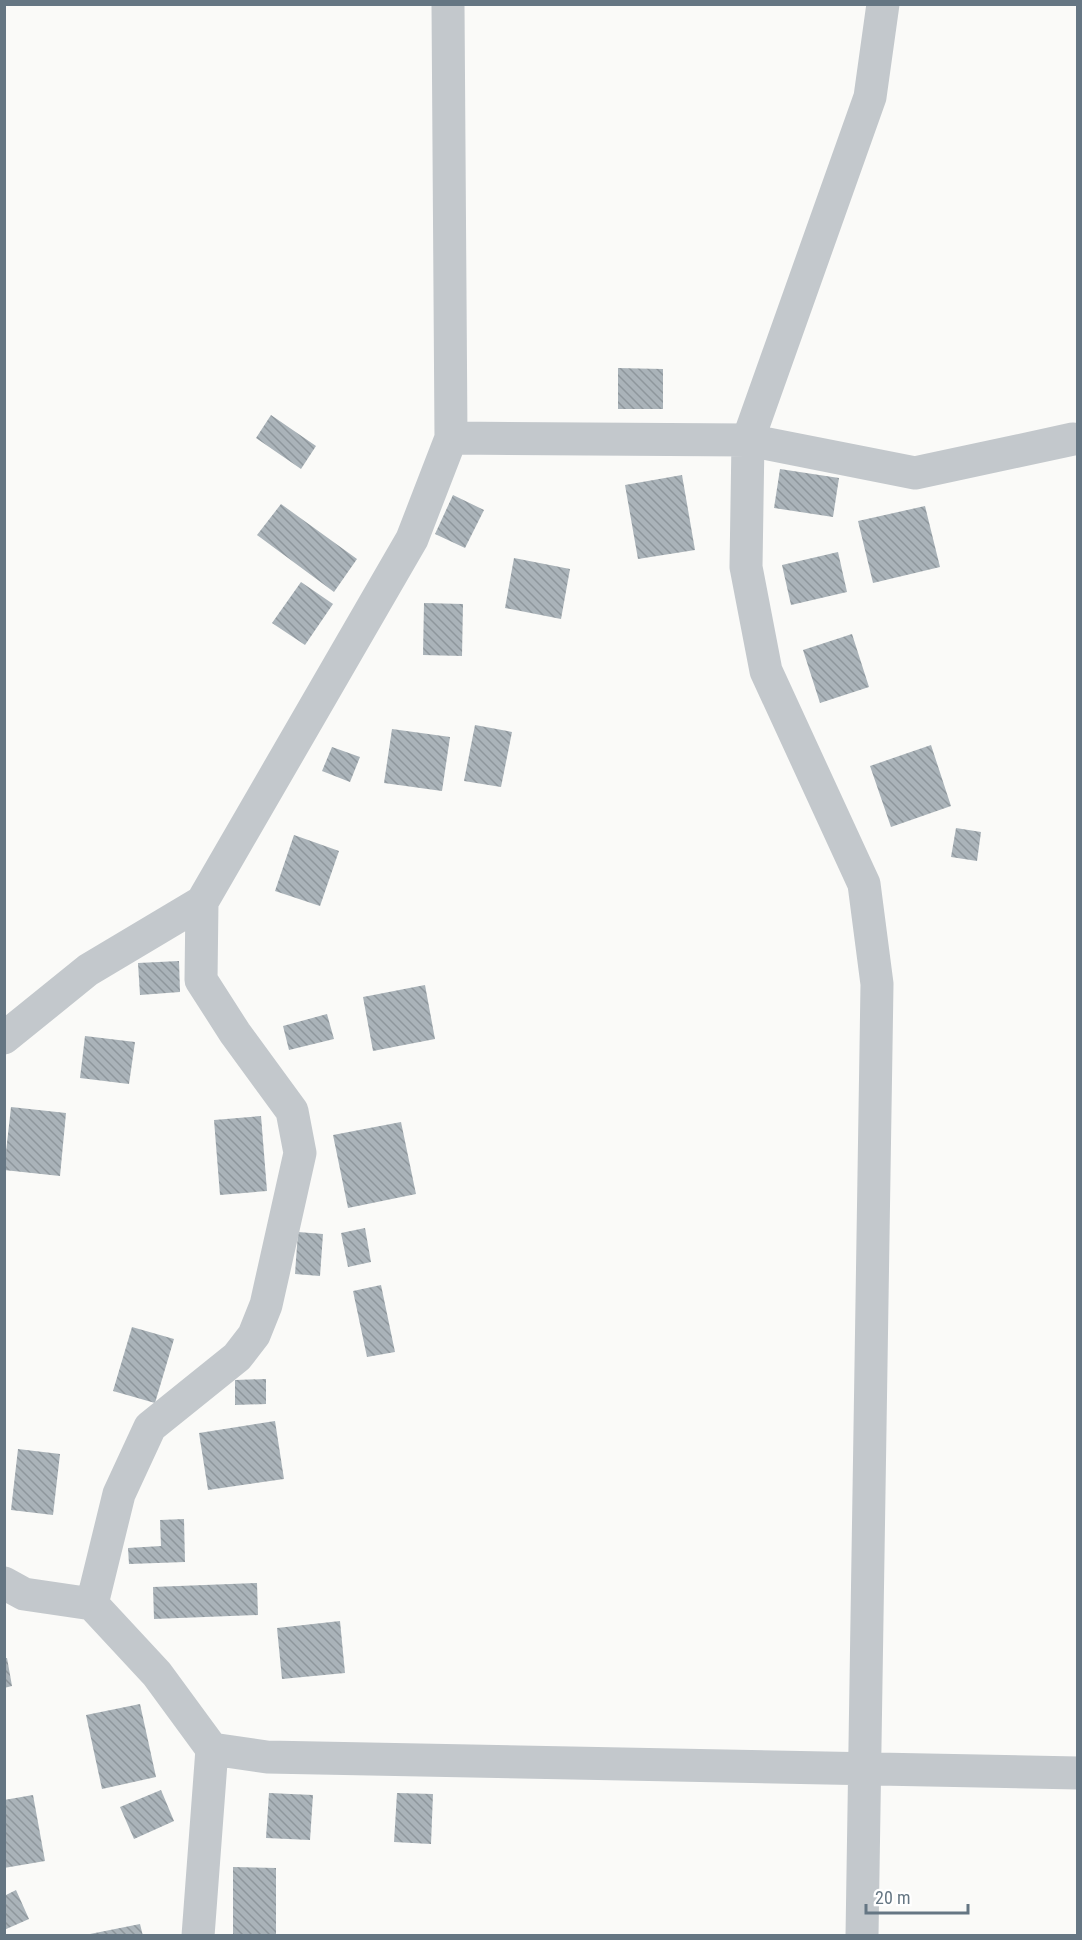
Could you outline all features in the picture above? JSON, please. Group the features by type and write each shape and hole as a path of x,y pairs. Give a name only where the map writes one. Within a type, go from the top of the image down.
{"street":[{"path":"4,1038 88,970 202,902 412,539 451,438 448,4"},
{"path":"862,1935 877,984 864,884 766,671 746,567 748,440 870,97 883,4"},
{"path":"451,438 748,440 915,473 1073,439"},
{"path":"92,1604 119,1494 150,1427 237,1357 254,1335 266,1305 300,1153 292,1111 234,1033 201,980 202,902"},
{"path":"4,1583 24,1594 92,1604 157,1674 212,1749 198,1935"},
{"path":"212,1749 267,1757 1077,1773"}],"building":[{"path":"618,368 663,369 663,409 618,409"},
{"path":"271,415 316,446 301,469 256,438"},
{"path":"780,469 839,478 833,517 774,508"},
{"path":"682,475 695,550 638,559 625,485"},
{"path":"453,495 484,510 465,548 435,534"},
{"path":"281,504 357,559 334,592 257,535"},
{"path":"925,506 940,567 873,583 858,521"},
{"path":"838,552 847,592 791,605 782,565"},
{"path":"514,558 570,569 561,619 505,608"},
{"path":"301,582 333,604 305,645 272,623"},
{"path":"424,603 463,604 462,656 423,655"},
{"path":"852,634 869,687 820,703 803,650"},
{"path":"475,725 512,732 501,787 464,781"},
{"path":"392,729 450,737 442,791 384,783"},
{"path":"931,745 951,806 891,827 870,766"},
{"path":"332,747 360,757 350,782 322,771"},
{"path":"956,828 981,832 977,861 951,857"},
{"path":"294,835 339,851 320,906 275,891"},
{"path":"179,961 180,992 140,995 138,963"},
{"path":"425,985 435,1039 373,1051 363,997"},
{"path":"327,1014 334,1039 289,1050 283,1026"},
{"path":"85,1036 135,1042 129,1084 80,1078"},
{"path":"11,1107 66,1113 60,1176 4,1170"},
{"path":"261,1116 267,1191 220,1195 214,1120"},
{"path":"401,1122 416,1194 348,1208 333,1135"},
{"path":"365,1228 371,1262 348,1267 341,1233"},
{"path":"298,1232 323,1234 320,1276 295,1274"},
{"path":"381,1285 395,1352 367,1357 353,1291"},
{"path":"132,1327 174,1339 155,1403 113,1391"},
{"path":"266,1379 266,1404 235,1405 235,1380"},
{"path":"275,1421 284,1479 208,1490 199,1433"},
{"path":"18,1449 60,1454 53,1515 11,1510"},
{"path":"184,1519 185,1562 129,1564 128,1548 161,1546 160,1520"},
{"path":"257,1583 258,1615 154,1619 153,1587"},
{"path":"340,1621 345,1673 282,1679 277,1628"},
{"path":"4,1658 7,1658 12,1686 4,1688"},
{"path":"140,1704 156,1777 102,1789 86,1715"},
{"path":"161,1790 174,1821 134,1839 120,1807"},
{"path":"269,1793 313,1795 310,1840 266,1838"},
{"path":"397,1793 433,1794 431,1844 394,1842"},
{"path":"33,1795 45,1861 4,1868 4,1800"},
{"path":"233,1867 276,1868 276,1936 233,1936"},
{"path":"16,1890 29,1919 4,1930 4,1896"},
{"path":"140,1924 143,1936 91,1936 90,1934"}]}
